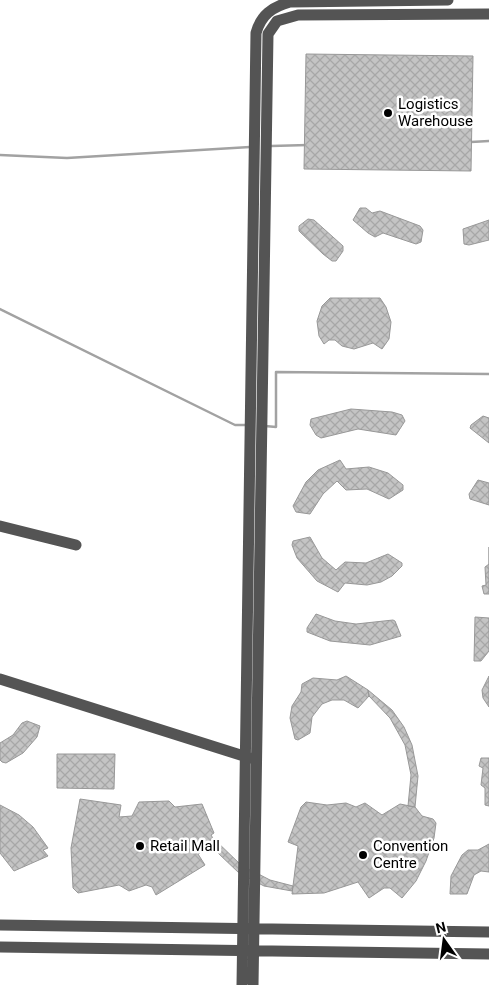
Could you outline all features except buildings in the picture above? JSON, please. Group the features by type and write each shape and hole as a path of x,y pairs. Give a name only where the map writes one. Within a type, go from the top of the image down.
{"street":[{"path":"253,985 248,951 245,757 255,44 258,24 272,9 290,2 448,0"},
{"path":"248,929 257,760 267,44 271,27 283,18 298,15 489,14"},
{"path":"0,526 76,545"},
{"path":"0,679 257,760"},
{"path":"0,924 489,932"},
{"path":"0,948 489,954"},
{"path":"242,985 248,951"}],"waterway":[{"path":"471,142 489,141"},
{"path":"271,146 308,145"},
{"path":"0,155 67,158 250,147"},
{"path":"0,309 235,425 247,425"},
{"path":"265,426 276,427 276,372 489,374"}],"place":[{"name":"Logistics Warehouse","path":"388,113"},
{"name":"Retail Mall","path":"140,846"},
{"name":"Convention Centre","path":"363,855"}]}
